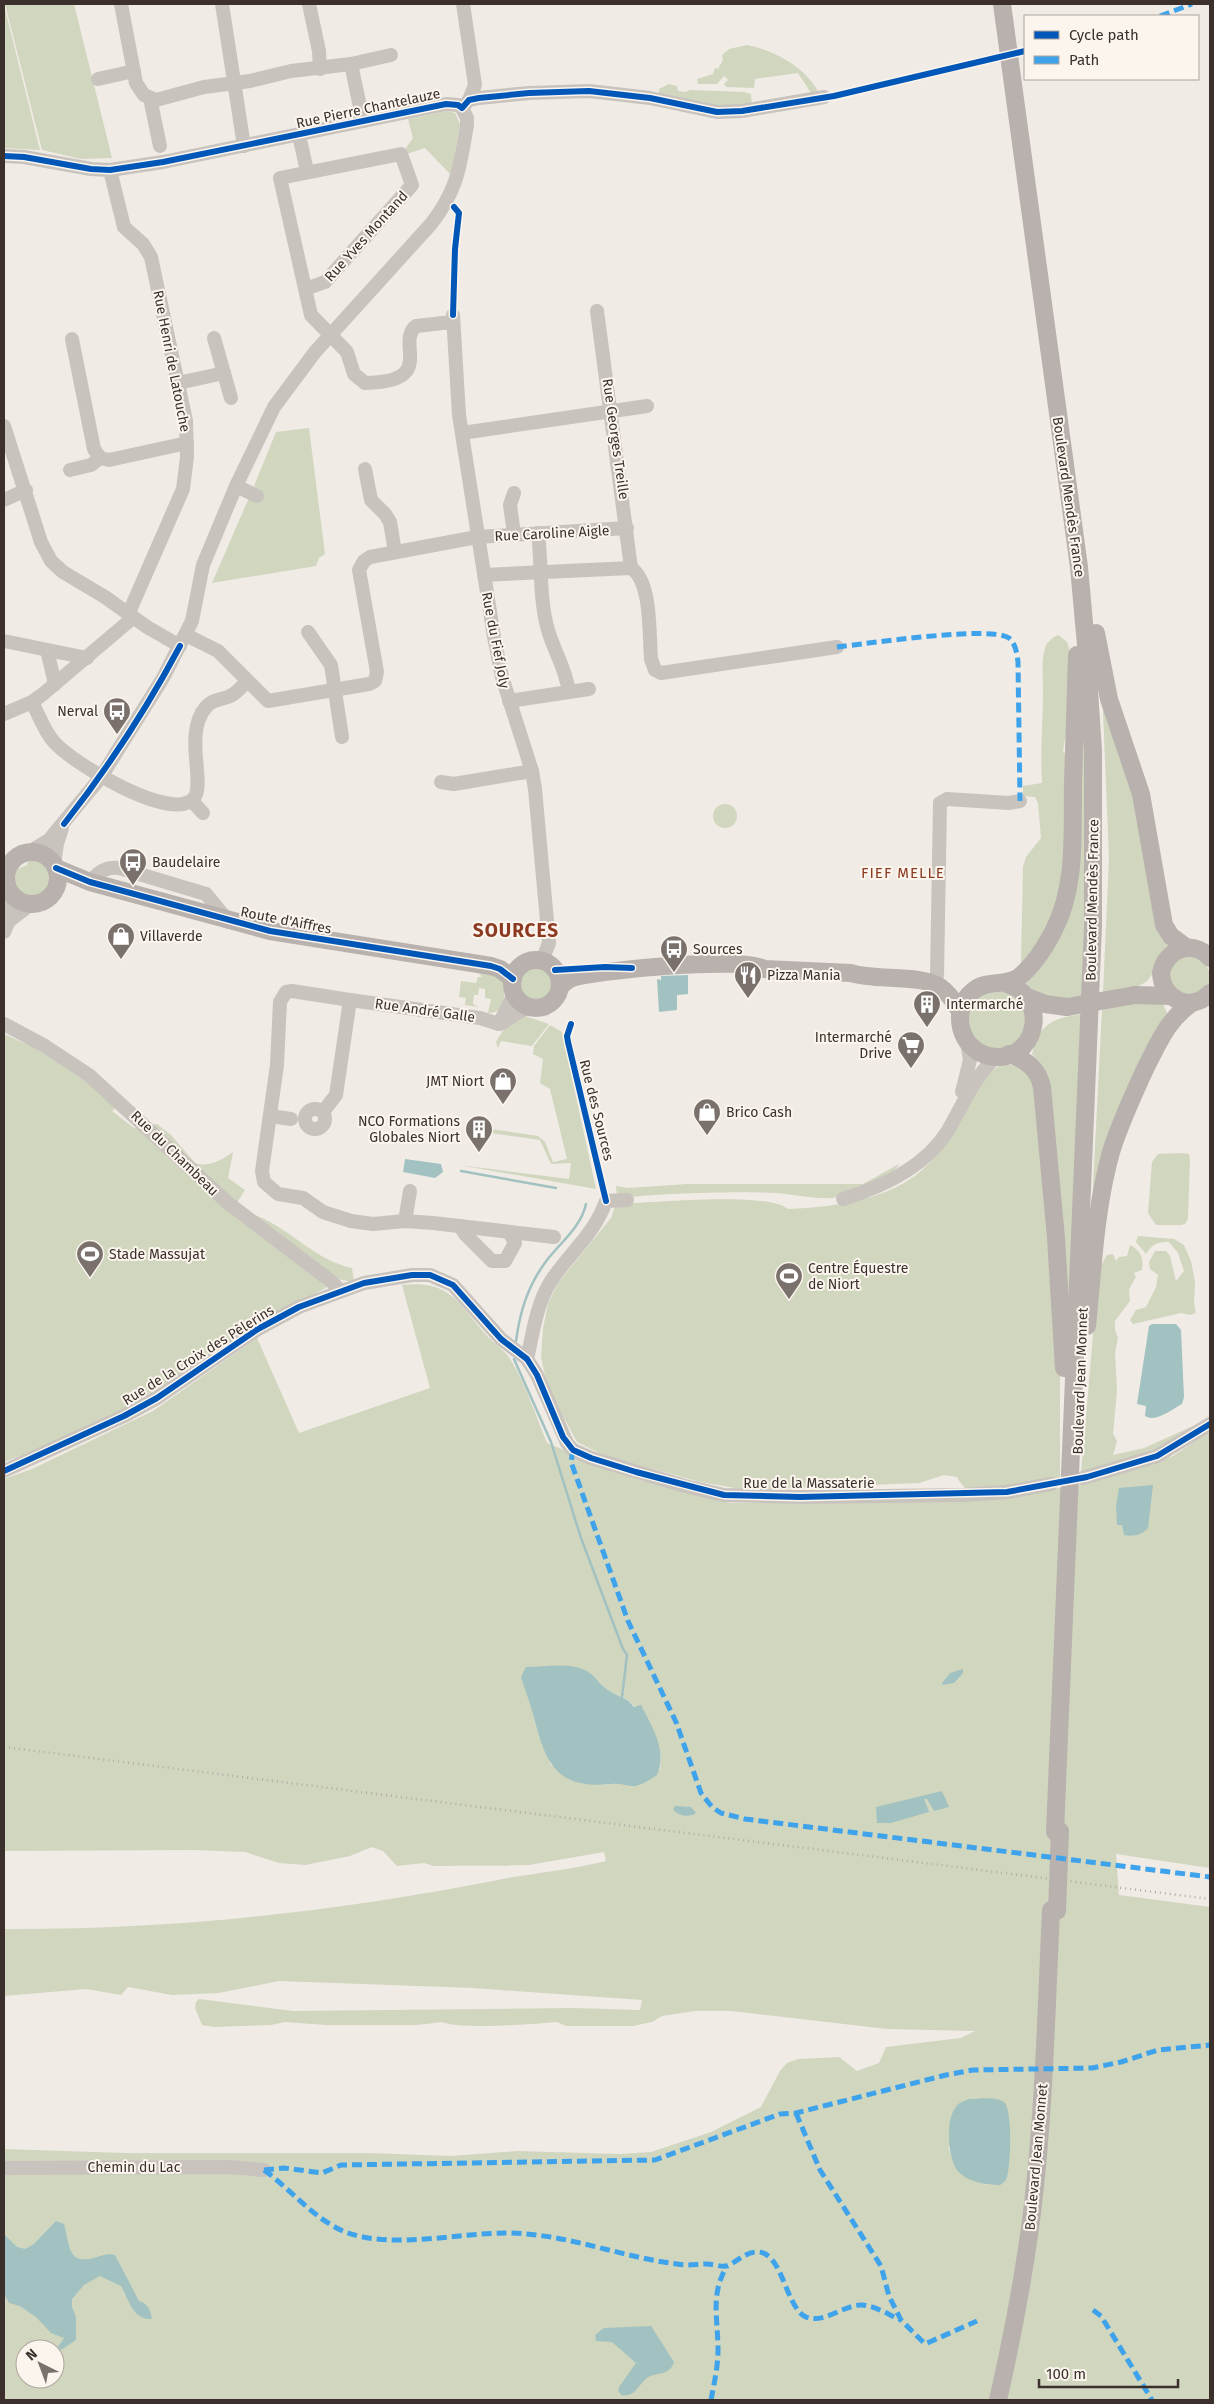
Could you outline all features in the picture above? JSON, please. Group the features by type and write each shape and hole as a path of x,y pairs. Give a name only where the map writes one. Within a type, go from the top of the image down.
{"main road":[{"name":"Boulevard Mendès France","path":"1002,4 1076,548 1086,645 1093,751 1093,992"},
{"name":"Boulevard Mendès France","path":"1008,4 1086,581 1099,751 1099,919 1093,992"},
{"path":"1005,983 1018,978 1045,946 1058,921 1069,888 1077,645 1072,563 1076,548"},
{"path":"1086,581 1090,584 1098,646 1109,699 1141,794 1164,925 1170,936 1187,948 1202,951 1210,958"},
{"path":"54,893 59,880 55,866 43,854 17,856 9,866 7,886 17,900 30,904 45,901 54,893 90,882"},
{"name":"Route d'Aiffres","path":"55,866 90,882 229,922 313,939 496,967 513,986"},
{"path":"1135,995 1150,986 1161,973 1169,956 1187,948"},
{"name":"Route d'Aiffres","path":"433,956 466,955 523,964"},
{"path":"632,968 574,978 560,987 550,1004 540,1008 527,1007 513,986 523,964 535,960 548,965 632,968 678,967 710,973 753,975 764,969 851,973 872,968 937,976 962,986 978,987"},
{"path":"548,965 560,987"},
{"path":"851,973 862,977 890,978 935,985 947,993 960,1011"},
{"path":"1161,973 1163,986 1170,996 1180,1002 1192,1003 1202,1000 1210,992"},
{"path":"1067,1007 1045,1004 1027,997 1017,988 1005,983 991,982 978,987 967,997 960,1011 960,1027 967,1042 981,1053 1003,1055 1030,1064 1040,1078 1056,1238 1066,1449 1070,1460"},
{"name":"Boulevard Jean Monnet","path":"1058,1832 1081,1358 1093,992"},
{"name":"Boulevard Jean Monnet","path":"1058,1832 1070,1460 1093,992"},
{"path":"1003,1055 1024,1044 1033,1030 1054,1013 1067,1007 1135,995 1170,996"},
{"path":"1027,997 1034,1012 1033,1030"},
{"path":"1081,1358 1085,1350 1098,1214 1116,1139 1162,1034 1173,1018 1192,1003"},
{"path":"1054,1910 1058,1832"},
{"name":"Boulevard Jean Monnet","path":"998,2400 1019,2297 1033,2200 1043,2087 1054,1910"},
{"name":"Boulevard Jean Monnet","path":"1005,2400 1025,2298 1039,2202 1049,2087 1054,1910"}],"street":[{"path":"121,4 139,90 150,98 161,99 204,87 236,83 292,70 320,69 391,55"},
{"path":"222,4 236,83 244,146"},
{"path":"309,4 319,51 320,69"},
{"path":"17,856 49,840 64,824 101,777 143,712 183,641 196,611 200,574 236,486 274,407 298,372 431,224 447,201 458,175 467,124 466,104 475,85 463,4"},
{"path":"351,64 363,121"},
{"path":"98,79 134,71"},
{"name":"Rue Pierre Chantelauze","path":"4,156 24,157 91,169 110,170 163,162 446,104 466,104 529,93 589,91 650,98 717,112 742,111 824,97"},
{"path":"150,98 160,146"},
{"path":"299,135 307,171 280,178 311,314 330,335"},
{"name":"Rue Yves Montand","path":"305,288 326,282 412,186 401,154 307,171"},
{"name":"Rue Henri de Latouche","path":"4,714 32,702 128,622 129,614 182,489 187,443 178,383 151,257 143,244 124,227 110,170"},
{"name":"Rue Georges Treille","path":"598,311 631,568"},
{"name":"Rue du Fief Joly","path":"330,335 347,352 356,377 362,382 369,383 396,379 407,370 411,358 409,336 416,326 452,319 456,390 477,537 500,669 532,771 541,842 549,943 548,965"},
{"path":"72,338 94,449 100,458 109,460 187,443"},
{"path":"214,338 231,398"},
{"path":"178,383 224,373"},
{"path":"462,433 647,406"},
{"path":"4,426 26,490 41,542 51,561 63,572 98,592 147,627 183,641 218,651 262,697 271,702 335,691"},
{"path":"70,470 91,465 100,458"},
{"path":"365,469 371,500 390,522 395,552"},
{"path":"236,486 257,496"},
{"path":"4,500 26,490"},
{"path":"514,493 510,505 514,534"},
{"name":"Rue Caroline Aigle","path":"335,691 369,684 376,678 359,576 361,565 370,557 477,537 627,528"},
{"path":"538,533 540,572 548,630 565,671 569,692"},
{"path":"484,575 631,568 637,572 644,583 651,659 655,670 661,673 837,647"},
{"path":"308,632 330,661 342,737"},
{"path":"4,641 87,658"},
{"path":"48,650 55,684"},
{"path":"32,702 53,741 101,777 128,791 176,805 185,804 192,800 198,790 194,750 202,712 207,705 230,696 247,682"},
{"path":"509,701 590,689"},
{"path":"441,782 454,784 532,771"},
{"path":"192,800 203,813"},
{"path":"937,976 940,803 947,800 1009,803 1020,801"},
{"path":"55,866 57,844 64,824"},
{"path":"90,882 100,872 111,868 120,868 206,894 229,922"},
{"path":"7,886 7,927"},
{"path":"7,927 30,904"},
{"path":"499,1024 513,986"},
{"name":"Rue André Galle","path":"270,1116 282,996 286,992 292,991 480,1018 499,1024"},
{"path":"323,1112 330,1106 336,1095 350,1000"},
{"path":"499,1024 527,1007"},
{"name":"Rue du Chambeau","path":"4,1024 60,1055 98,1082 209,1188 332,1282 340,1291"},
{"path":"958,1109 968,1070 969,1051 967,1042"},
{"path":"843,1199 883,1184 920,1161 946,1134 958,1109 978,1076 1003,1055"},
{"path":"291,1119 270,1116 262,1172 264,1182 278,1194 303,1198 323,1212 351,1222 373,1224 406,1221 554,1237"},
{"path":"406,1221 410,1191"},
{"path":"527,1359 535,1320 550,1283 593,1230 606,1202 627,1200"},
{"path":"460,1226 465,1234 492,1262 505,1261 515,1243 509,1232"},
{"name":"Rue de la Croix des Pèlerins","path":"4,1471 124,1416 157,1398 258,1329 300,1307 364,1283 391,1277 421,1275 441,1278 453,1285 501,1339 527,1359"},
{"name":"Rue de la Massaterie","path":"527,1359 538,1375 563,1438 573,1450 591,1458 636,1472 724,1495 800,1497 963,1495 1007,1492 1051,1484"},
{"path":"1083,1478 1157,1456 1210,1424"},
{"name":"Chemin du Lac","path":"4,2168 230,2167 264,2170"}],"green space":[{"path":"5,4 74,4 112,158 81,159 42,150"},
{"path":"4,5 40,150 4,148"},
{"path":"747,45 769,52 790,62 807,77 820,95 813,96 798,73 755,79 754,88 726,87 724,84 728,80 724,76 717,84 698,84 697,79 713,74 715,68 718,69 723,60 722,55 729,49"},
{"path":"669,84 677,86 678,91 685,92 690,90 744,92 751,94 752,106 735,109 659,96 659,89"},
{"path":"447,111 455,113 460,124 451,175 425,148 407,154 406,148 413,138 408,119"},
{"path":"309,428 325,554 319,558 316,566 212,583 248,500 260,492 254,486 276,432"},
{"path":"1058,635 1067,642 1070,651 1069,715 1063,751 1066,755 1066,842 1062,892 1044,933 1021,964 1023,867 1026,857 1041,838 1038,803 1035,797 1023,796 1023,786 1042,783 1043,659 1047,644"},
{"path":"1082,676 1088,804 1084,997 1058,999 1043,996 1023,980 1061,924"},
{"path":"1102,687 1129,769 1170,945 1147,981 1129,989 1103,993 1109,858"},
{"path":"725,804 730,805 736,811 736,821 730,827 725,828 720,827 714,821 713,816 714,811 720,805"},
{"path":"29,859 38,860 45,864 51,876 47,889 41,895 33,898 23,895 17,889 14,880 15,870 27,865"},
{"path":"1190,954 1206,966 1209,970 1210,980 1208,987 1184,998 1167,978 1173,961"},
{"path":"535,968 542,969 547,973 551,978 551,992 547,997 542,1001 535,1002 528,1001 523,997 519,992 518,985 519,978 523,973 528,969"},
{"path":"476,969 502,979 503,1001 498,1010 494,1012 488,1013 491,999 485,998 485,989 479,988 478,995 474,995 473,1004 479,1007 465,1005 466,998 459,997 461,981 476,983 478,977 482,977"},
{"path":"995,987 1007,989 1028,1014 1020,1040 1002,1050 982,1046 966,1025 972,999"},
{"path":"1132,1003 1163,1004 1167,1013 1092,1205 1102,1010"},
{"path":"1083,1014 1069,1341 1046,1077 1042,1066 1032,1054 1039,1035 1049,1024 1056,1020"},
{"path":"525,1016 549,1024 532,1046 501,1041 498,1048 496,1042 504,1029"},
{"path":"550,1025 562,1032 596,1189 459,1165 569,1179 571,1163 551,1164 540,1140 483,1132 484,1128 538,1136 545,1142 553,1162 567,1159 550,1089 540,1083 543,1059 533,1054 534,1046"},
{"path":"4,1034 61,1060 120,1105 112,1111 134,1128 157,1124 171,1135 195,1163 210,1164 233,1152 228,1178 245,1190 235,1206 244,1212 272,1223 327,1259 352,1268 354,1282 337,1279 316,1293 277,1313 141,1401 83,1430 4,1462"},
{"path":"1002,1064 1021,1066 1033,1081 1060,1346 1060,1478 1042,1481 1047,1490 1085,1484 1173,1456 1210,1431 1210,1868 1116,1854 1119,1895 1210,1907 1210,2400 4,2400 4,2149 125,2153 369,2153 451,2156 517,2151 620,2154 651,2152 711,2132 761,2107 780,2071 787,2063 798,2059 839,2057 857,2071 879,2063 886,2047 961,2038 975,2031 887,2029 731,2011 695,2011 662,2016 652,2022 633,2026 566,2026 557,2022 480,2026 465,2026 442,2022 417,2025 326,2025 285,2022 271,2025 214,2027 202,2025 195,2008 196,2002 199,1999 293,2011 574,2008 640,2010 642,2000 473,1988 279,1981 219,1993 172,1995 128,1987 121,1995 86,1989 4,1996 4,1929 128,1926 252,1917 314,1910 437,1891 606,1861 604,1852 529,1865 434,1866 424,1863 397,1866 383,1851 372,1847 350,1856 305,1865 279,1863 245,1852 193,1850 4,1851 4,1479 32,1469 153,1411 257,1338 299,1433 430,1388 402,1285 419,1284 444,1291 453,1297 488,1337 507,1355 522,1382 547,1443 636,1479 731,1503 972,1501 970,1494 957,1477 944,1475 919,1483 747,1490 700,1482 603,1455 577,1442 554,1400 546,1380 541,1357 543,1328 548,1304 558,1283 611,1218 616,1204 733,1199 756,1200 776,1204 788,1209 827,1206 868,1198 905,1182 922,1171 949,1136 989,1073","holes":["551,1666 581,1669 593,1676 609,1691 628,1700 643,1716 654,1733 660,1750 660,1769 636,1786 619,1783 604,1785 551,1765 539,1736 526,1667","948,2146 988,2185 961,2173 954,2162"]},
{"path":"1158,1154 1189,1154 1190,1160 1188,1218 1186,1223 1182,1225 1156,1225 1148,1213 1152,1162"},
{"path":"899,1164 890,1173 872,1184 831,1198 777,1193 737,1192 617,1198 616,1186 628,1188 687,1184 863,1184"},
{"path":"1138,1236 1174,1239 1184,1245 1191,1261 1195,1282 1194,1303 1196,1313 1190,1315 1181,1313 1133,1324 1130,1320 1136,1310 1146,1307 1156,1287 1158,1275 1150,1269 1149,1262 1155,1251 1166,1251 1170,1256 1176,1281 1184,1271 1178,1253 1169,1242 1155,1244 1146,1254 1136,1242"},
{"path":"1130,1245 1139,1252 1143,1266 1142,1270 1134,1273 1136,1277 1129,1289 1130,1301 1115,1321 1115,1330 1118,1338 1115,1353 1117,1390 1113,1434 1117,1441 1113,1455 1144,1448 1193,1426 1193,1433 1169,1447 1081,1474 1099,1265 1102,1264 1107,1255 1113,1254 1116,1261 1119,1257 1127,1256"}],"water":[{"path":"688,975 688,994 677,995 677,1010 659,1012 657,979 661,980 661,976"},
{"path":"405,1159 441,1164 443,1172 435,1178 403,1172"},
{"path":"1152,1324 1176,1324 1181,1330 1184,1397 1182,1404 1159,1417 1149,1418 1145,1416 1146,1406 1137,1404 1149,1326"},
{"path":"1153,1485 1148,1528 1137,1535 1124,1535 1122,1525 1117,1525 1116,1506 1119,1488"},
{"path":"526,1667 577,1667 591,1674 606,1688 625,1699 634,1707 641,1705 654,1730 660,1748 660,1766 657,1775 641,1784 633,1786 582,1783 570,1780 560,1774 552,1765 541,1741 521,1677"},
{"path":"963,1669 963,1673 954,1683 943,1685 942,1683 950,1673"},
{"path":"942,1791 949,1807 934,1811 927,1799 924,1799 929,1812 891,1823 877,1823 876,1807"},
{"path":"675,1806 691,1807 696,1813 687,1816 680,1815 673,1809"},
{"path":"969,2099 996,2099 1004,2102 1007,2107 1010,2127 1009,2165 1006,2180 1000,2185 971,2180 961,2174 954,2164 949,2138 950,2120 957,2105"},
{"path":"56,2221 64,2224 69,2246 75,2256 80,2259 106,2254 115,2255 139,2301 148,2308 152,2319 140,2316 132,2308 121,2286 100,2276 84,2285 72,2299 72,2307 76,2317 76,2340 65,2347 64,2338 51,2333 37,2318 20,2306 9,2303 4,2294 4,2234 17,2247 25,2249 34,2244"},
{"path":"651,2326 674,2362 672,2367 666,2372 647,2378 630,2395 621,2395 618,2390 619,2387 636,2363 612,2342 596,2341 595,2335 604,2328"}],"waterway":[{"path":"461,1171 556,1188"},
{"path":"516,1341 523,1309 540,1269 580,1220 586,1204"},
{"path":"514,1359 551,1442 581,1538 623,1649 627,1655 622,1697"}],"railway":[{"path":"4,1747 1210,1899"}],"marked path":[{"path":"1163,15 1192,4"},
{"path":"837,647 954,634 998,635 1009,638 1015,646 1018,662 1020,801"},
{"path":"573,1450 571,1462 628,1621 676,1722 701,1793 712,1807 721,1813 745,1819 1210,1877"},
{"path":"264,2170 284,2168 322,2173 341,2165 655,2160 780,2114 796,2113 946,2075 973,2070 1092,2068 1121,2062 1158,2050 1210,2045"},
{"path":"796,2113 820,2170 881,2266 889,2296 901,2320 925,2344 977,2321"},
{"path":"264,2170 325,2221 348,2233 366,2238 406,2240 506,2233 528,2234 571,2241 656,2261 684,2265 707,2264 726,2266 748,2254 757,2252 765,2254 772,2260 792,2301 804,2316 811,2318 826,2317 848,2308 862,2305 877,2309 901,2320"},
{"path":"711,2400 718,2356 716,2306 718,2286 727,2266"},
{"path":"1093,2310 1101,2316 1152,2400"}],"cycle path":[{"path":"4,156 24,157 91,169 110,170 163,162 446,104 458,105 462,108 469,100 529,93 589,91 650,98 717,112 742,111 834,96 1024,51"},
{"path":"453,315 455,249 459,213 454,207"},
{"path":"64,824 126,738 180,646"},
{"path":"56,868 90,882 270,931 491,966 500,969 513,979"},
{"path":"555,970 605,967 632,968"},
{"name":"Rue des Sources","path":"571,1024 567,1036 568,1042 606,1201"},
{"path":"4,1471 124,1416 157,1398 258,1329 299,1307 364,1283 412,1275 430,1275 453,1285 501,1339 527,1359 537,1375 563,1437 573,1450 591,1458 636,1472 724,1495 800,1497 1007,1492 1087,1477 1157,1456 1210,1424"}],"place":[{"name":"Nerval","path":"117,735"},
{"name":"Baudelaire","path":"133,886"},
{"name":"Villaverde","path":"121,960"},
{"name":"Sources","path":"674,973"},
{"name":"Pizza Mania","path":"748,999"},
{"name":"Intermarché","path":"927,1028"},
{"name":"Intermarché Drive","path":"911,1069"},
{"name":"JMT Niort","path":"503,1105"},
{"name":"Brico Cash","path":"707,1136"},
{"name":"NCO Formations Globales Niort","path":"479,1153"},
{"name":"Stade Massujat","path":"90,1278"},
{"name":"Centre Équestre de Niort","path":"789,1300"}],"district":[{"name":"FIEF MELLE","path":"903,873"},
{"name":"SOURCES","path":"516,930"}]}
